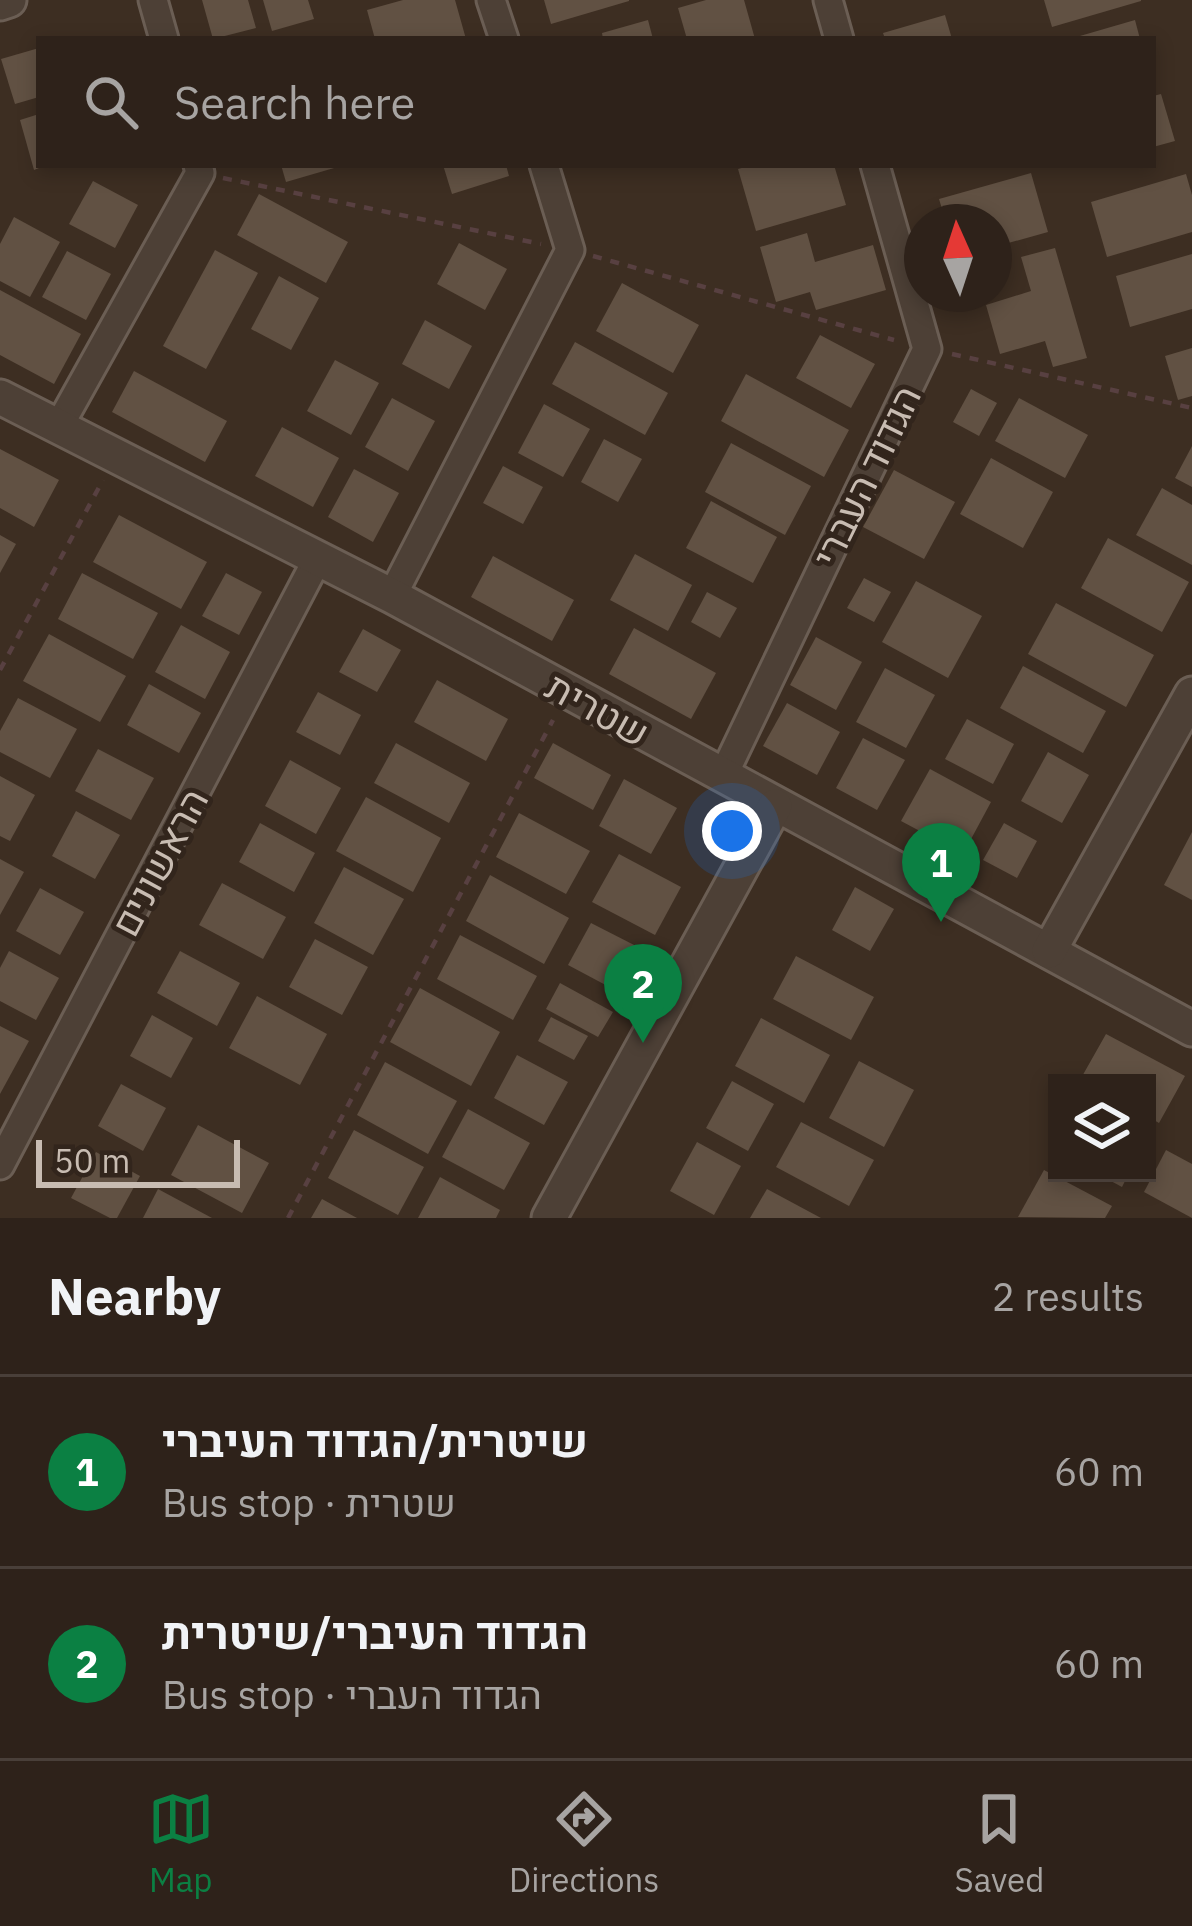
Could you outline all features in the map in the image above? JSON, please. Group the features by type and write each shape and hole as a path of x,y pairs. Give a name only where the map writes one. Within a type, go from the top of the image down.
{"street":[{"path":"0,2 9,0"},
{"path":"153,0 163,36"},
{"path":"491,0 503,36"},
{"path":"828,0 838,36"},
{"path":"392,596 571,250 545,168"},
{"name":"הגדוד העברי","path":"723,776 927,349 876,168"},
{"path":"59,427 199,169"},
{"name":"שטרית","path":"0,397 392,596 1192,1029"},
{"name":"הראשונים","path":"0,1165 318,558"},
{"path":"1049,951 1192,694"},
{"path":"549,1218 775,806"}],"path":[{"path":"199,169 571,250 927,349 1192,408"},
{"path":"0,670 116,456"},
{"path":"287,1218 568,692"}],"building":[{"path":"202,0 248,0 256,28 212,36"},
{"path":"263,0 308,0 314,19 272,31"},
{"path":"403,0 455,0 465,36 374,36 367,10"},
{"path":"544,0 629,0 629,1 551,24"},
{"path":"706,0 744,0 754,36 686,36 678,8"},
{"path":"1044,0 1141,0 1141,1 1052,27"},
{"path":"945,15 951,36 884,36"},
{"path":"648,20 652,36 602,36"},
{"path":"1135,20 1139,36 1080,36"},
{"path":"36,49 36,98 15,104 1,59"},
{"path":"1161,94 1175,141 1156,146 1156,95"},
{"path":"36,115 39,168 34,170 20,120"},
{"path":"282,168 334,168 286,182"},
{"path":"444,168 507,168 509,176 452,194"},
{"path":"835,168 846,205 756,231 738,169"},
{"path":"1031,173 1048,232 1012,242 1012,204 941,204 939,199"},
{"path":"1186,174 1192,195 1192,232 1107,257 1091,202"},
{"path":"93,181 138,205 115,248 69,224"},
{"path":"259,194 348,242 326,283 237,235"},
{"path":"14,217 60,242 30,297 0,281 0,244"},
{"path":"807,233 815,262 873,245 886,290 816,310 810,292 776,302 760,247"},
{"path":"459,243 507,269 485,310 437,284"},
{"path":"1055,248 1087,358 1053,367 1045,341 1000,354 988,312 1012,312 1012,297 1031,291 1021,257"},
{"path":"215,250 258,273 206,369 163,346"},
{"path":"67,251 111,274 86,320 42,297"},
{"path":"1192,254 1192,309 1130,327 1116,276"},
{"path":"279,276 319,298 291,350 251,329"},
{"path":"622,283 699,325 673,373 596,331"},
{"path":"0,290 81,334 54,384 0,355"},
{"path":"425,320 472,346 449,389 402,364"},
{"path":"820,335 875,364 851,408 796,378"},
{"path":"575,342 668,393 645,435 552,384"},
{"path":"1192,348 1192,396 1178,400 1165,356"},
{"path":"335,360 379,383 351,435 307,411"},
{"path":"134,371 227,421 205,462 112,412"},
{"path":"746,374 849,430 824,477 721,421"},
{"path":"971,389 997,403 979,436 953,422"},
{"path":"392,398 435,421 408,471 365,447"},
{"path":"1019,398 1088,435 1065,478 995,441"},
{"path":"544,404 590,429 563,477 518,453"},
{"path":"282,427 339,458 313,507 255,476"},
{"path":"604,439 642,459 618,502 581,482"},
{"path":"731,443 811,486 785,535 705,492"},
{"path":"1192,446 1192,487 1175,478"},
{"path":"0,449 59,480 34,527 0,508"},
{"path":"991,458 1053,492 1023,548 960,514"},
{"path":"503,466 543,487 523,524 483,503"},
{"path":"354,469 399,493 373,542 328,517"},
{"path":"894,470 955,502 924,559 863,527"},
{"path":"1162,488 1192,505 1192,565 1136,535"},
{"path":"711,501 777,537 753,583 686,548"},
{"path":"119,515 207,562 181,609 93,562"},
{"path":"0,535 16,544 0,573"},
{"path":"1108,538 1189,582 1162,632 1081,588"},
{"path":"635,554 692,585 668,631 610,600"},
{"path":"493,556 574,600 552,641 471,597"},
{"path":"82,573 158,613 133,659 58,619"},
{"path":"226,573 262,592 239,635 202,616"},
{"path":"864,578 891,592 874,622 847,608"},
{"path":"916,581 982,616 948,678 882,642"},
{"path":"707,592 737,608 720,638 691,622"},
{"path":"1056,603 1154,655 1126,707 1028,654"},
{"path":"181,625 230,652 205,699 155,672"},
{"path":"634,628 716,673 691,719 609,674"},
{"path":"363,629 401,650 377,692 339,672"},
{"path":"49,634 126,676 100,722 23,681"},
{"path":"816,637 862,662 836,710 790,685"},
{"path":"1023,666 1106,711 1083,753 1000,708"},
{"path":"885,668 935,695 906,748 856,722"},
{"path":"437,680 508,719 486,761 414,722"},
{"path":"149,684 201,713 179,753 127,725"},
{"path":"318,692 361,715 340,755 296,732"},
{"path":"18,698 77,729 50,778 0,752 0,731"},
{"path":"787,703 840,732 817,775 763,746"},
{"path":"967,719 1014,744 993,784 945,759"},
{"path":"863,738 905,760 877,810 836,788"},
{"path":"396,743 470,783 449,823 374,783"},
{"path":"553,743 611,775 593,810 534,778"},
{"path":"98,749 154,778 131,820 75,791"},
{"path":"1048,752 1089,775 1062,823 1021,801"},
{"path":"290,760 341,788 316,834 265,806"},
{"path":"930,769 991,802 963,854 901,821"},
{"path":"0,776 35,795 10,841 0,836"},
{"path":"624,779 677,808 651,854 599,826"},
{"path":"366,797 441,838 413,892 336,851"},
{"path":"76,811 120,835 95,879 52,856"},
{"path":"519,813 590,851 566,894 496,857"},
{"path":"260,823 315,853 294,892 239,862"},
{"path":"1004,823 1037,841 1017,878 983,860"},
{"path":"1192,832 1192,900 1164,885"},
{"path":"619,854 681,887 655,935 592,902"},
{"path":"0,859 24,872 0,915"},
{"path":"344,867 404,899 373,955 314,923"},
{"path":"490,875 569,918 544,964 466,921"},
{"path":"222,883 286,917 263,959 199,925"},
{"path":"855,887 894,909 870,951 832,930"},
{"path":"40,888 84,912 60,955 16,931"},
{"path":"591,923 638,947 615,990 568,965"},
{"path":"460,935 537,976 513,1020 437,979"},
{"path":"315,939 368,967 342,1015 289,987"},
{"path":"9,951 59,978 36,1020 0,1001 0,968"},
{"path":"180,951 240,983 217,1026 157,993"},
{"path":"796,956 874,997 851,1040 773,999"},
{"path":"560,983 613,1012 598,1037 546,1009"},
{"path":"420,988 500,1032 471,1086 390,1042"},
{"path":"257,996 327,1034 300,1085 229,1048"},
{"path":"152,1015 193,1038 171,1078 130,1056"},
{"path":"551,1017 588,1036 574,1060 538,1041"},
{"path":"761,1018 830,1055 804,1103 735,1066"},
{"path":"0,1026 29,1041 0,1094"},
{"path":"1106,1034 1185,1076 1159,1123 1156,1074 1083,1074"},
{"path":"517,1055 568,1082 544,1125 494,1098"},
{"path":"859,1061 914,1090 884,1147 829,1118"},
{"path":"385,1062 457,1101 428,1154 357,1115"},
{"path":"732,1081 774,1104 748,1151 706,1128"},
{"path":"121,1084 166,1108 143,1151 98,1126"},
{"path":"468,1109 530,1143 504,1190 442,1157"},
{"path":"801,1122 874,1160 849,1206 776,1167"},
{"path":"198,1125 269,1163 242,1213 171,1175"},
{"path":"354,1130 424,1167 398,1215 328,1178"},
{"path":"697,1142 741,1166 714,1215 670,1191"},
{"path":"1166,1150 1192,1164 1192,1218 1144,1192 1149,1182 1156,1182 1156,1169"},
{"path":"96,1152 140,1176 117,1218 71,1198"},
{"path":"1044,1170 1048,1182 1067,1182 1112,1206 1105,1218 1018,1217"},
{"path":"440,1177 500,1210 496,1218 418,1218"},
{"path":"158,1189 212,1218 143,1218"},
{"path":"767,1189 821,1218 750,1218"},
{"path":"322,1199 357,1218 311,1218"}],"place":[{"name":"שיטרית/הגדוד העיברי","path":"941,922"},
{"name":"הגדוד העיברי/שיטרית","path":"643,1043"}]}
